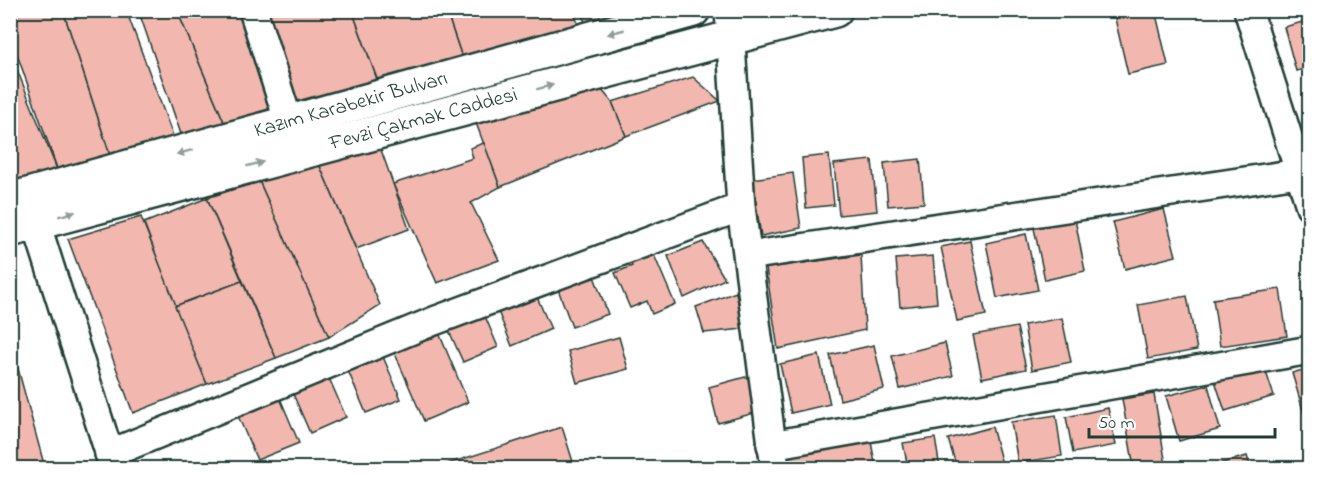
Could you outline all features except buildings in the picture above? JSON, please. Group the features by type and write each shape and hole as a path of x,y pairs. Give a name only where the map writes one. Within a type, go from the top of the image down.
{"main road":[{"name":"Kazım Karabekir Bulvarı","path":"10,200 693,10"},
{"name":"Fevzi Çakmak Caddesi","path":"23,226 730,24 835,10"}],"street":[{"path":"253,10 289,123"},
{"path":"1248,10 1310,206"},
{"path":"730,24 741,207 773,457 1310,350"},
{"path":"748,255 1298,173"},
{"path":"23,226 111,461 434,321 741,207"}]}
